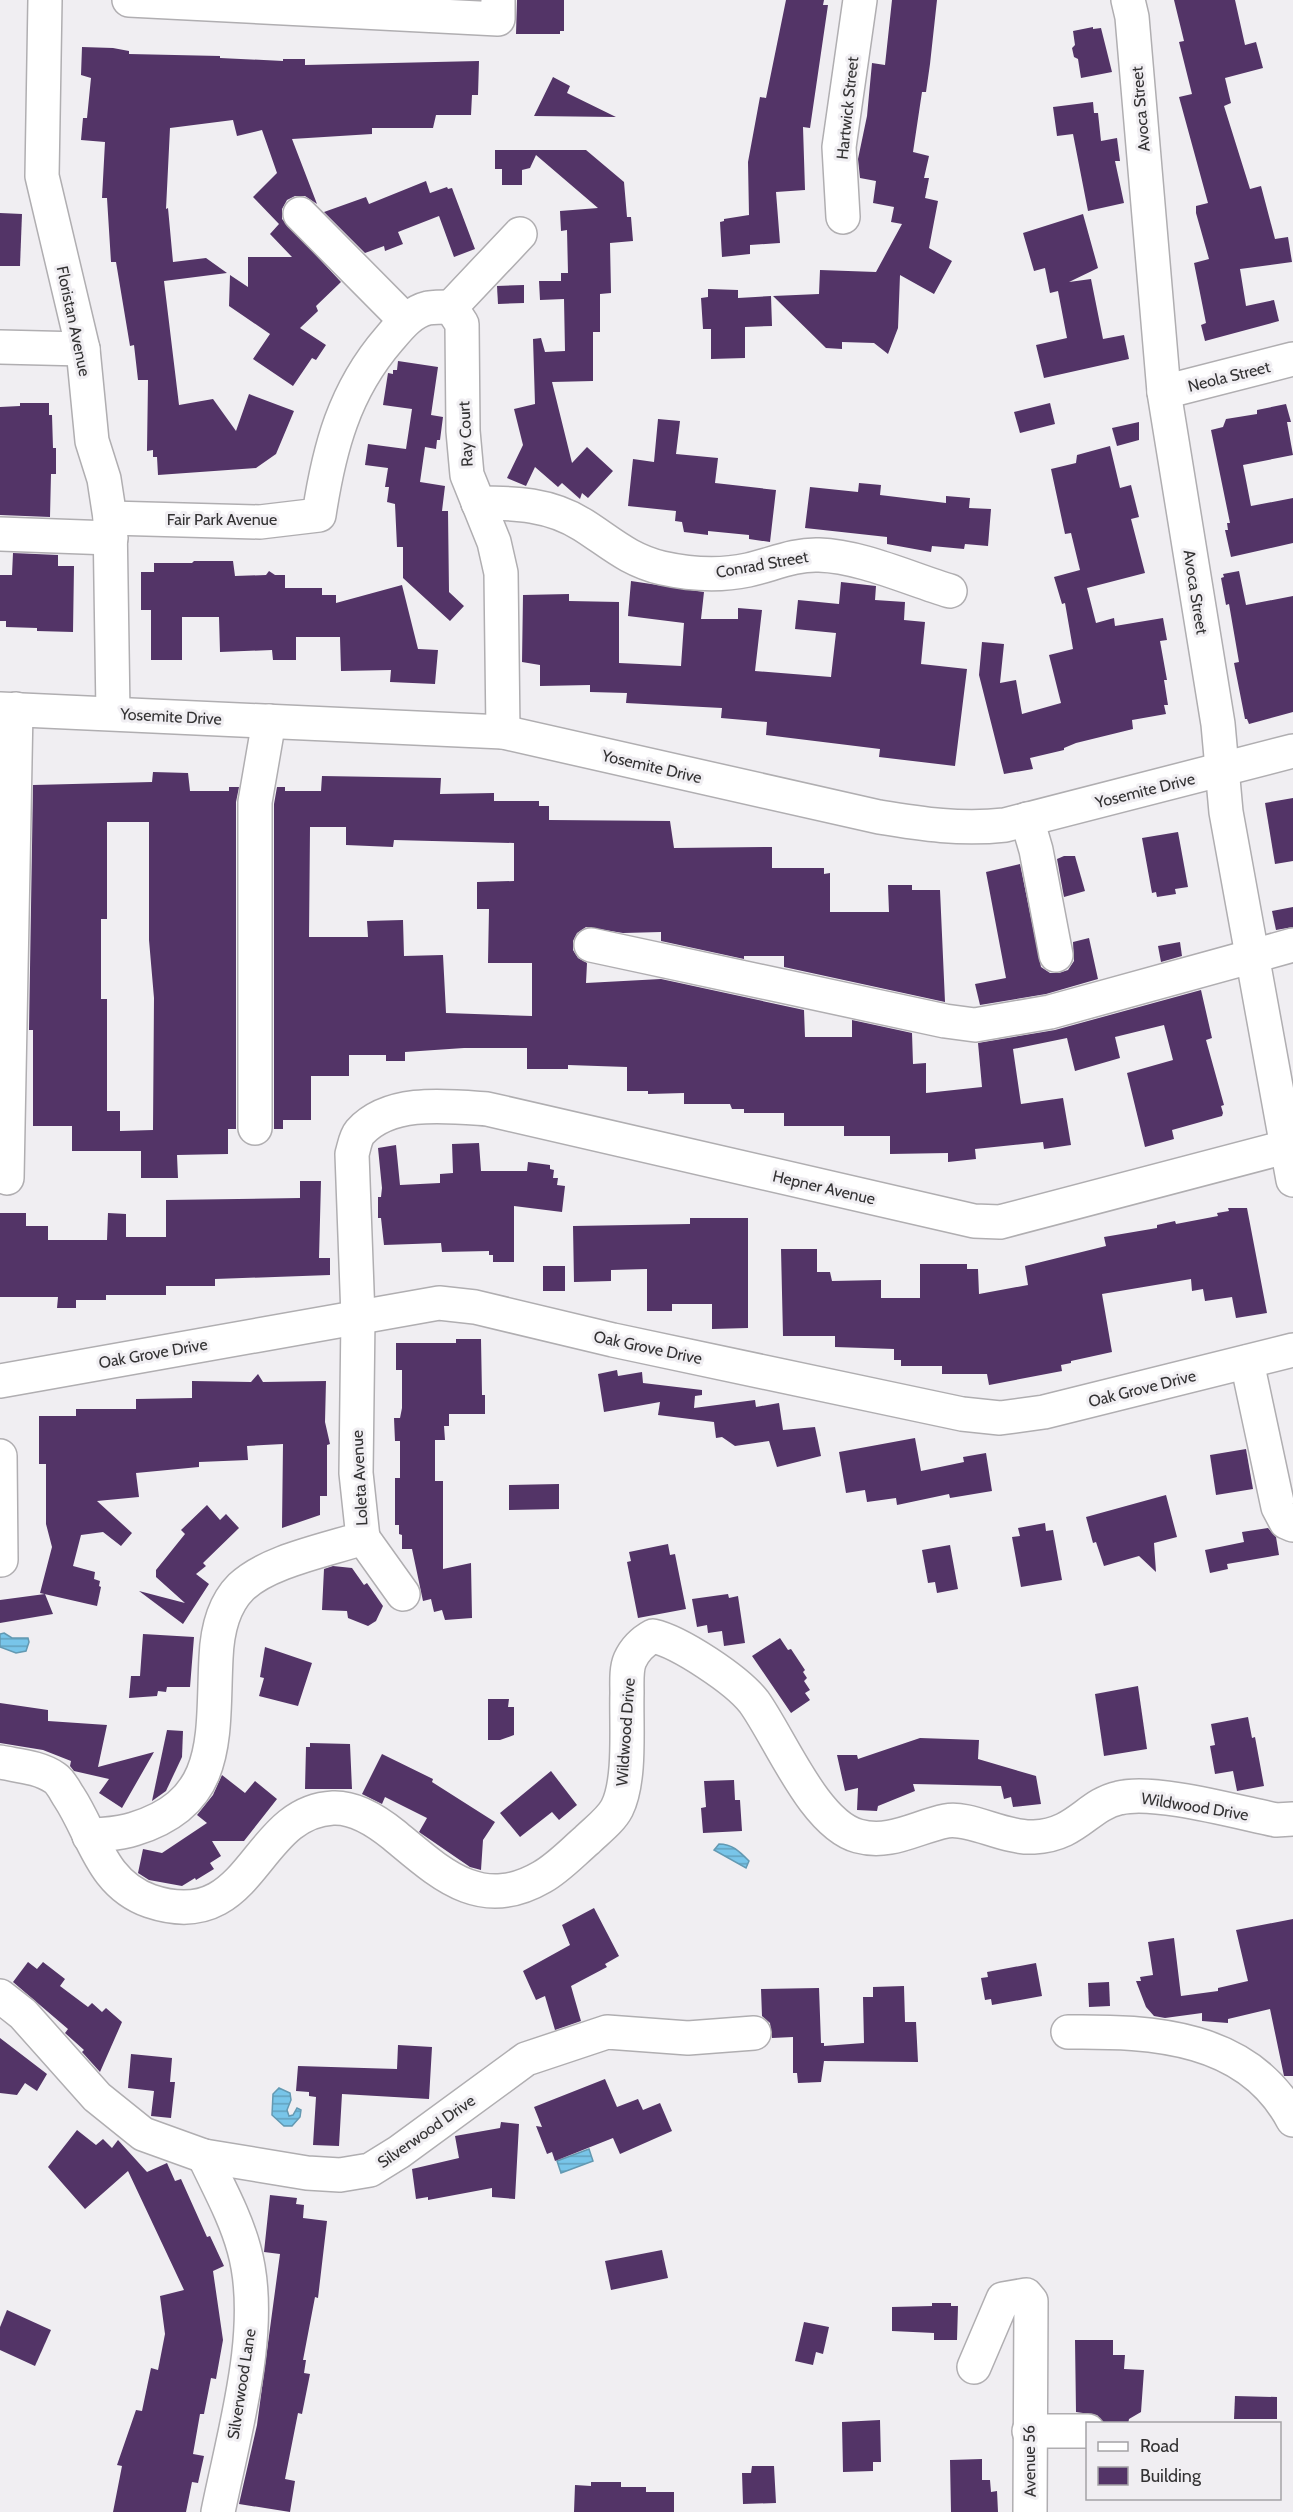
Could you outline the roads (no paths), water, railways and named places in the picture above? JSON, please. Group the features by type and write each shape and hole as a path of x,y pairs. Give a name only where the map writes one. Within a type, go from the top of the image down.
{"street":[{"name":"Floristan Avenue","path":"45,0 42,176 83,349 92,441 104,479 110,528 112,713"},
{"path":"129,0 498,19 498,0"},
{"name":"Hartwick Street","path":"843,217 839,147 860,0"},
{"name":"Avoca Street","path":"1128,0 1132,17 1164,392 1218,724 1226,812 1290,1146 1293,1180"},
{"path":"300,214 405,320"},
{"path":"451,307 520,234"},
{"name":"Fair Park Avenue","path":"110,528 260,522 319,515 327,461 341,420 368,363 405,320 428,308 451,307"},
{"name":"Ray Court","path":"451,307 462,324 463,431 468,475 495,542 501,573 503,732"},
{"path":"0,347 83,349"},
{"name":"Neola Street","path":"1164,392 1293,359"},
{"name":"Conrad Street","path":"478,503 520,503 550,509 582,524 621,553 661,568 704,574 746,570 788,559 818,555 846,558 950,591"},
{"path":"0,534 110,528"},
{"path":"8,709 8,1178"},
{"name":"Yosemite Drive","path":"8,709 503,732 889,819 940,827 972,829 1027,819 1293,751"},
{"path":"255,1128 255,802 269,721"},
{"path":"1027,819 1036,850 1056,955"},
{"path":"591,945 934,1019 975,1025 1050,1012 1293,945"},
{"name":"Hepner Avenue","path":"358,1134 374,1120 401,1110 441,1106 487,1109 974,1221 1000,1222 1290,1146"},
{"name":"Loleta Avenue","path":"89,1836 132,1830 160,1819 188,1799 203,1777 212,1748 217,1644 223,1615 240,1588 262,1572 363,1538 356,1473 357,1317 352,1154 358,1134"},
{"name":"Oak Grove Drive","path":"0,1381 440,1303 475,1307 671,1353 962,1414 1000,1418 1044,1412 1293,1350"},
{"path":"1247,1362 1278,1507 1286,1522 1293,1526"},
{"path":"0,1456 1,1560"},
{"path":"363,1538 403,1594"},
{"name":"Wildwood Drive","path":"0,1762 40,1770 58,1780 74,1804 100,1861 123,1886 147,1900 172,1907 197,1908 220,1899 292,1822 315,1810 336,1808 360,1813 383,1826 435,1868 462,1885 488,1892 518,1889 544,1876 599,1829 616,1809 623,1784 629,1661 640,1643 653,1636 668,1639 727,1678 753,1701 792,1765 831,1822 858,1836 892,1838 947,1820 964,1821 1019,1838 1048,1836 1072,1827 1118,1798 1143,1796 1276,1820 1293,1819"},
{"name":"Silverwood Drive","path":"0,1996 23,2014 97,2097 143,2134 204,2156 307,2173 340,2175 370,2170 399,2152 526,2059 607,2032 688,2038 754,2033"},
{"path":"1068,2032 1105,2031 1172,2037 1245,2063 1270,2085 1293,2120"},
{"name":"Silverwood Lane","path":"204,2156 233,2216 244,2250 253,2297 251,2342 218,2512"},
{"name":"Avenue 56","path":"974,2367 1003,2299 1018,2294 1026,2295 1031,2301 1030,2512"},
{"path":"1029,2421 1086,2431"}],"water":[{"path":"4,1633 12,1638 28,1638 26,1651 16,1653 0,1647 0,1634"},
{"path":"719,1844 732,1847 742,1854 749,1861 746,1868 714,1850"},
{"path":"279,2088 290,2093 291,2100 287,2110 289,2116 293,2115 297,2108 301,2110 300,2117 292,2126 284,2126 272,2115 273,2094"},
{"path":"589,2149 593,2161 561,2173 557,2161"}]}
